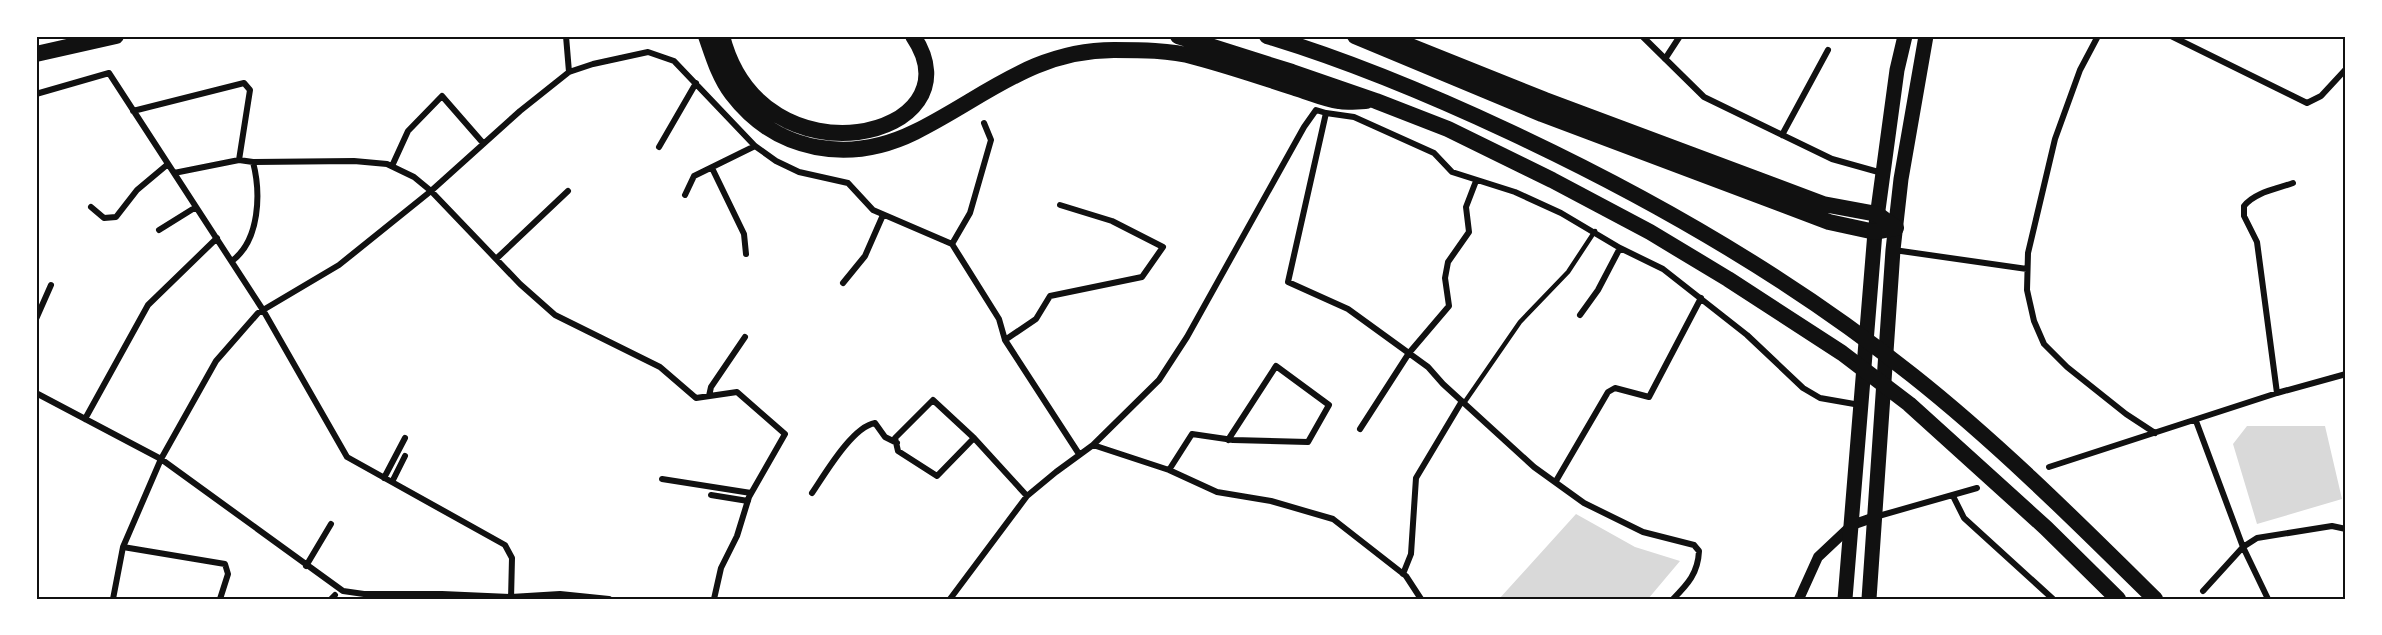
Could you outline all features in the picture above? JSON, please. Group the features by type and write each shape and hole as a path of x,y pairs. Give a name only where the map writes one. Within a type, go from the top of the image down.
{"highway":[{"path":"36,54 116,36"},
{"path":"706,36 722,77 731,93 749,112 780,136 816,147 834,149 873,146 914,132 997,83 1034,66 1078,54 1112,50 1158,51 1193,56 1340,102 1376,100"},
{"path":"722,36 735,71 770,110 793,124 839,134 879,128 909,111 920,95 925,82 926,65 924,56 913,36"},
{"path":"1178,36 1376,100 1448,129 1552,180 1728,279 1842,353 1909,404 2046,528 2118,599"},
{"path":"1267,36 1326,55 1460,109 1560,155 1659,208 1800,293 1911,374 1977,430 2155,599"},
{"path":"1291,36 1326,55"},
{"path":"1355,36 1542,114 1829,222 1875,232 1896,228"},
{"path":"1385,36 1545,100 1823,204 1877,214 1896,228"},
{"path":"1845,599 1875,232 1897,70 1905,36"},
{"path":"1869,599 1893,250 1903,168 1926,36"}],"street":[{"path":"566,36 569,72"},
{"path":"1642,36 1704,97 1832,159 1882,174"},
{"path":"1665,59 1680,36"},
{"path":"2098,36 2079,70 2055,139 2027,269 2026,290 2034,321 2044,344 2067,367 2155,434"},
{"path":"2171,36 2307,103 2321,96 2346,69"},
{"path":"1782,135 1828,50"},
{"path":"113,599 123,547 161,459 216,361 263,310 339,265 431,191 483,143 569,72 593,64 648,52 674,61 755,146 776,160 799,172 848,183 873,210 952,244 999,319 1005,340 1079,454"},
{"path":"36,94 109,73 263,310 347,457 505,545 512,558 511,598"},
{"path":"133,111 244,83 250,90 239,159"},
{"path":"659,147 696,83"},
{"path":"392,166 408,131 442,96 483,143"},
{"path":"950,599 1027,496 1093,445 1159,380 1187,337 1304,127 1316,110 1354,117 1434,153 1452,172 1515,192 1594,231 1620,248 1663,269 1747,335 1803,388 1820,398 1860,405"},
{"path":"1326,113 1288,282 1348,309 1428,367 1534,467 1584,503 1643,532 1694,545 1699,551 1699,564 1691,581 1673,599"},
{"path":"952,244 970,213 991,140 984,123"},
{"path":"685,195 694,176 755,146"},
{"path":"174,172 239,159 253,162 354,161 392,166 414,177 431,191 520,284 555,315 660,367 696,398 737,392 784,434 751,493 737,536 721,568 714,599"},
{"path":"232,261 243,251 250,237 257,207 259,190 253,162"},
{"path":"91,207 104,218 116,217 137,190 168,164"},
{"path":"712,168 744,234 746,254"},
{"path":"1360,429 1409,353 1449,306 1446,278 1448,262 1468,232 1466,207 1476,181"},
{"path":"2277,393 2257,242 2244,216 2244,206 2248,200 2293,183"},
{"path":"496,259 568,191"},
{"path":"1005,340 1036,319 1050,296 1142,277 1163,247 1112,221 1060,205"},
{"path":"159,230 196,207"},
{"path":"843,283 865,256 883,215"},
{"path":"85,419 148,305 217,238"},
{"path":"1580,315 1598,290 1620,248"},
{"path":"1893,250 2027,269"},
{"path":"36,319 51,285"},
{"path":"1556,481 1608,392 1615,388 1649,397 1701,298"},
{"path":"709,396 711,387 745,337"},
{"path":"1169,470 1192,434 1228,440 1308,442 1329,405 1276,366 1228,440"},
{"path":"2049,467 2277,393 2346,374"},
{"path":"36,393 161,459 306,566 335,595 349,593 511,598 560,594 609,599"},
{"path":"974,438 937,476 898,451 895,438 933,400 974,438 1027,496"},
{"path":"1403,574 1411,554 1416,478 1463,402"},
{"path":"2196,421 2244,547 2268,599"},
{"path":"812,493 842,448 869,424 875,423 885,437 897,443"},
{"path":"384,478 405,438"},
{"path":"1093,445 1169,470 1217,492 1270,501 1333,519 1403,574 1421,599"},
{"path":"392,482 405,456"},
{"path":"662,479 751,493"},
{"path":"1799,599 1818,557 1852,525 1977,488"},
{"path":"711,495 748,501"},
{"path":"1953,496 1964,518 2053,599"},
{"path":"306,566 331,524"},
{"path":"2203,591 2244,547 2257,538 2332,526 2346,529"},
{"path":"123,547 225,564 228,574 220,599"}],"lane":[{"path":"1463,402 1520,322 1568,272 1594,231"}],"shaded area":[{"path":"2247,426 2325,426 2342,499 2257,524 2233,444"},
{"path":"1576,514 1635,547 1680,561 1648,599 1499,599"}]}
